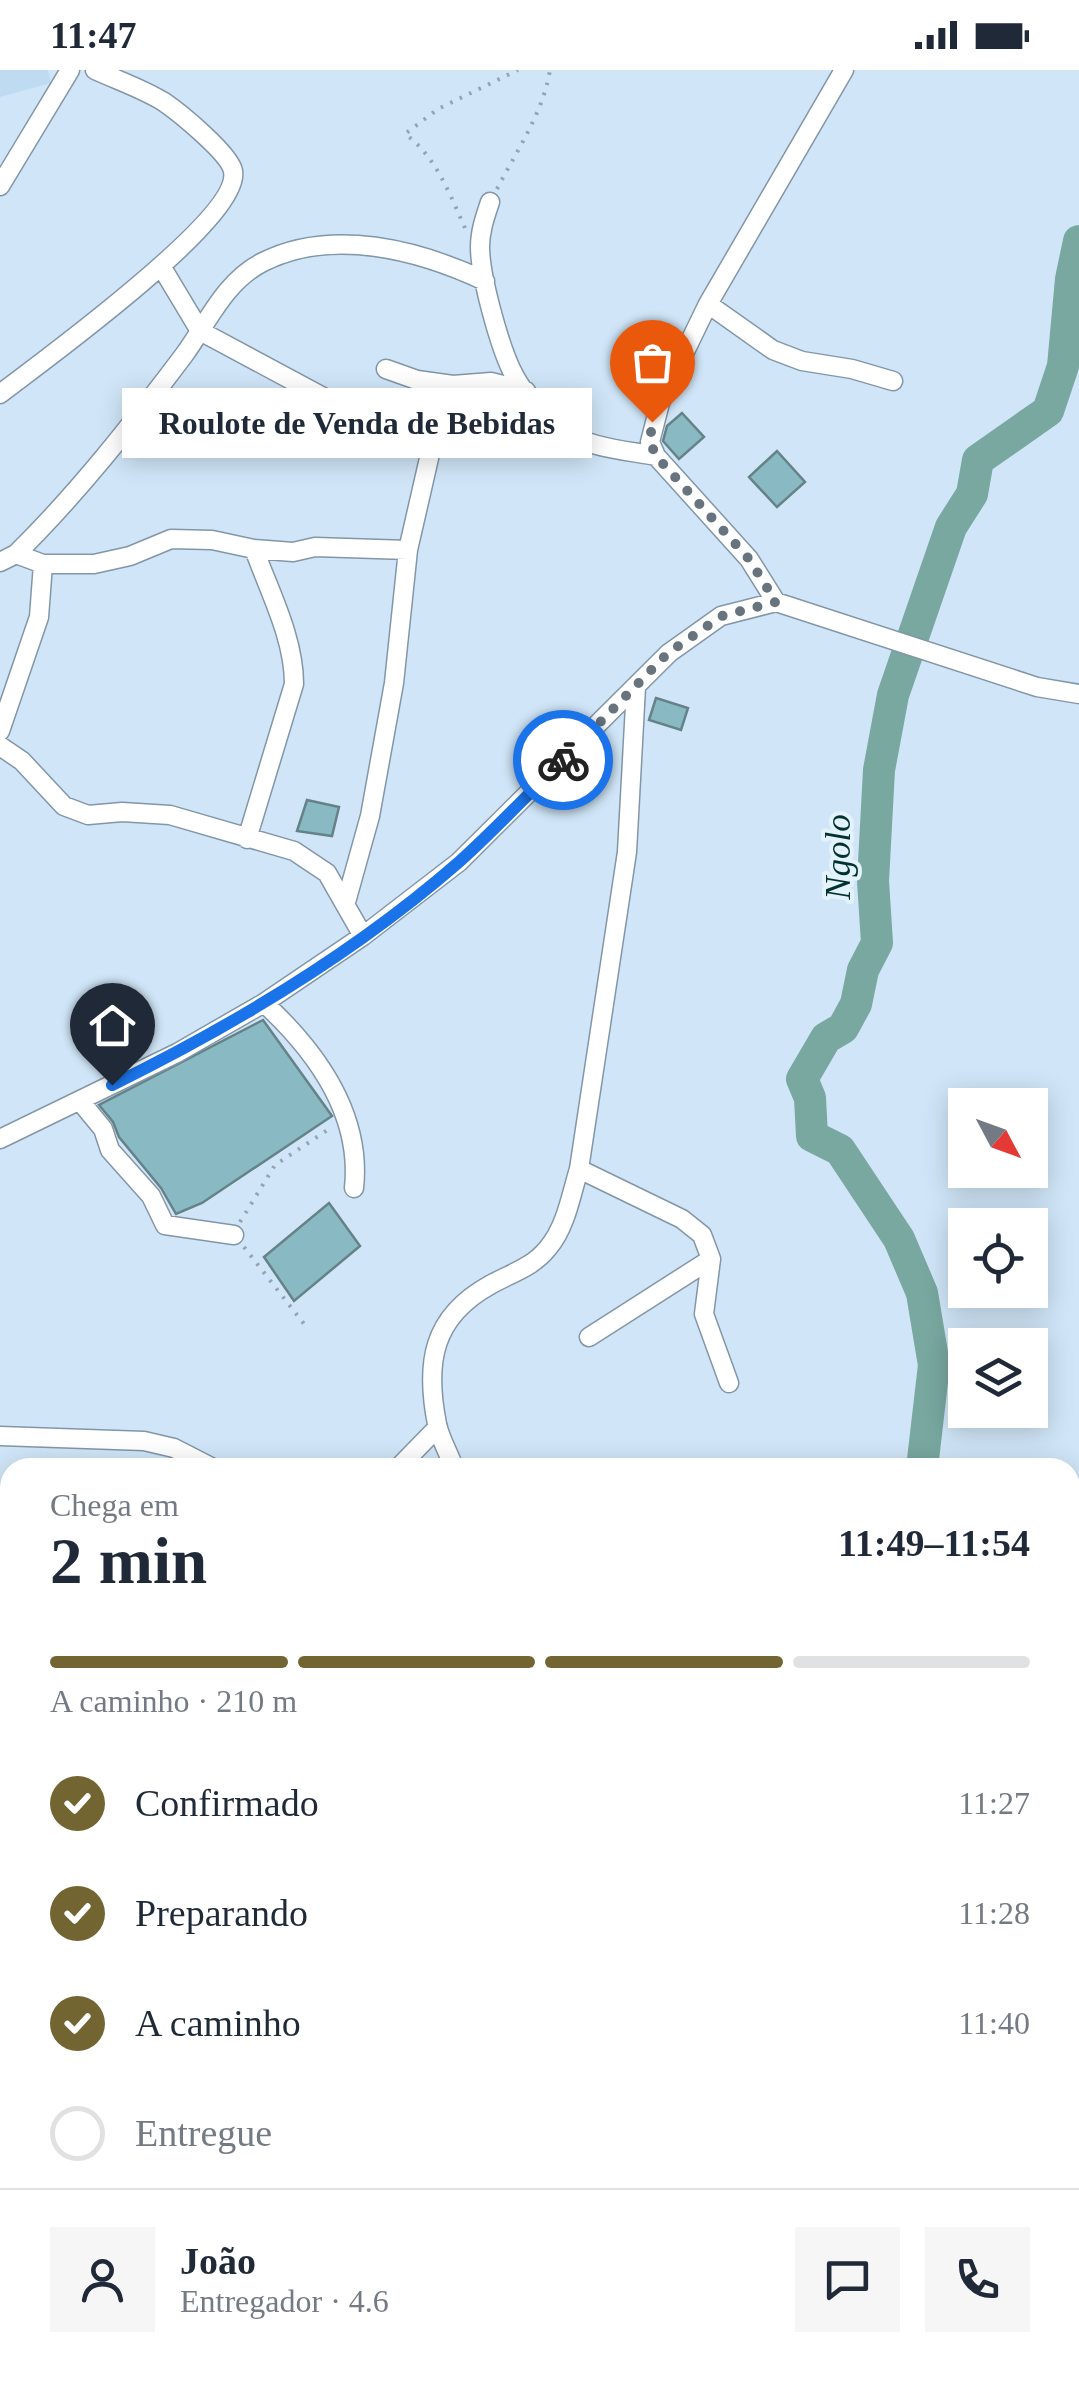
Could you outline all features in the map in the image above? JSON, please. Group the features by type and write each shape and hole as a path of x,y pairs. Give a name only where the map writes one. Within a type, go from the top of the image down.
{"street":[{"path":"0,186 70,70"},
{"path":"0,394 161,266 218,210 231,190 233,172 224,154 164,102 95,70"},
{"path":"776,602 749,559 656,456 650,442 652,422 708,304 844,70"},
{"path":"490,202 482,222 484,282 513,374 560,428 585,442 656,456"},
{"path":"8,558 74,494 232,285 262,262 340,244 445,262 484,282"},
{"path":"161,266 200,331 366,420 431,444"},
{"path":"708,304 772,350 893,382"},
{"path":"386,369 418,380 446,384 490,382 526,391"},
{"path":"346,902 370,816 394,683 408,550 446,384"},
{"path":"8,558 43,564 94,564 130,556 171,539 212,540 254,550 408,550"},
{"path":"247,839 294,684 294,663 287,638 254,550"},
{"path":"0,731 40,617 43,564"},
{"path":"0,1139 177,1053 264,1002 363,936 459,862 668,653 722,616 776,602 1037,687 1079,694"},
{"path":"450,1458 438,1427 433,1349 444,1322 489,1286 532,1264 551,1246 579,1169 627,852 636,687"},
{"path":"0,746 22,761 64,806 88,816 122,812 170,815 294,851 327,874 363,936"},
{"path":"264,1002 307,1049 341,1104 358,1160 354,1188"},
{"path":"80,1101 103,1129 110,1150 150,1196 165,1225 234,1235"},
{"path":"579,1169 682,1220 702,1235 711,1259 704,1314 730,1383"},
{"path":"589,1336 711,1259"},
{"path":"408,1458 438,1427"},
{"path":"0,1436 144,1441 174,1448 194,1458"}],"path":[{"path":"470,240 451,193 424,151 405,134 438,109 518,70"},
{"path":"490,202 530,131 547,90 550,70"},
{"path":"308,1330 234,1235 274,1165 336,1124"}],"shaded area":[{"path":"0,70 48,70 51,83 0,97"}],"building":[{"path":"682,413 704,437 679,459 663,441 667,426"},
{"path":"777,451 805,482 777,507 749,477"},
{"path":"656,698 688,708 681,730 649,720"},
{"path":"307,800 339,807 332,836 297,831"},
{"path":"263,1020 332,1116 202,1203 176,1214 99,1105"},
{"path":"329,1203 360,1246 294,1301 264,1257"}],"waterway":[{"name":"Ngolo","path":"923,1458 934,1365 922,1293 899,1239 840,1150 812,1136 810,1098 802,1079 826,1038 843,1028 856,1004 863,970 877,943 873,881 879,770 893,695 951,527 972,494 978,460 1048,411 1063,366 1071,279 1079,241"}],"way so far":[{"path":"563,760 668,653 722,616 776,602 749,559 656,456 650,442 652,422"}],"place":[{"name":"Roulote de Venda de Bebidas","path":"652,422"}],"route":[{"path":"112,1085 177,1053 264,1002 363,936 459,862 563,760"}]}
